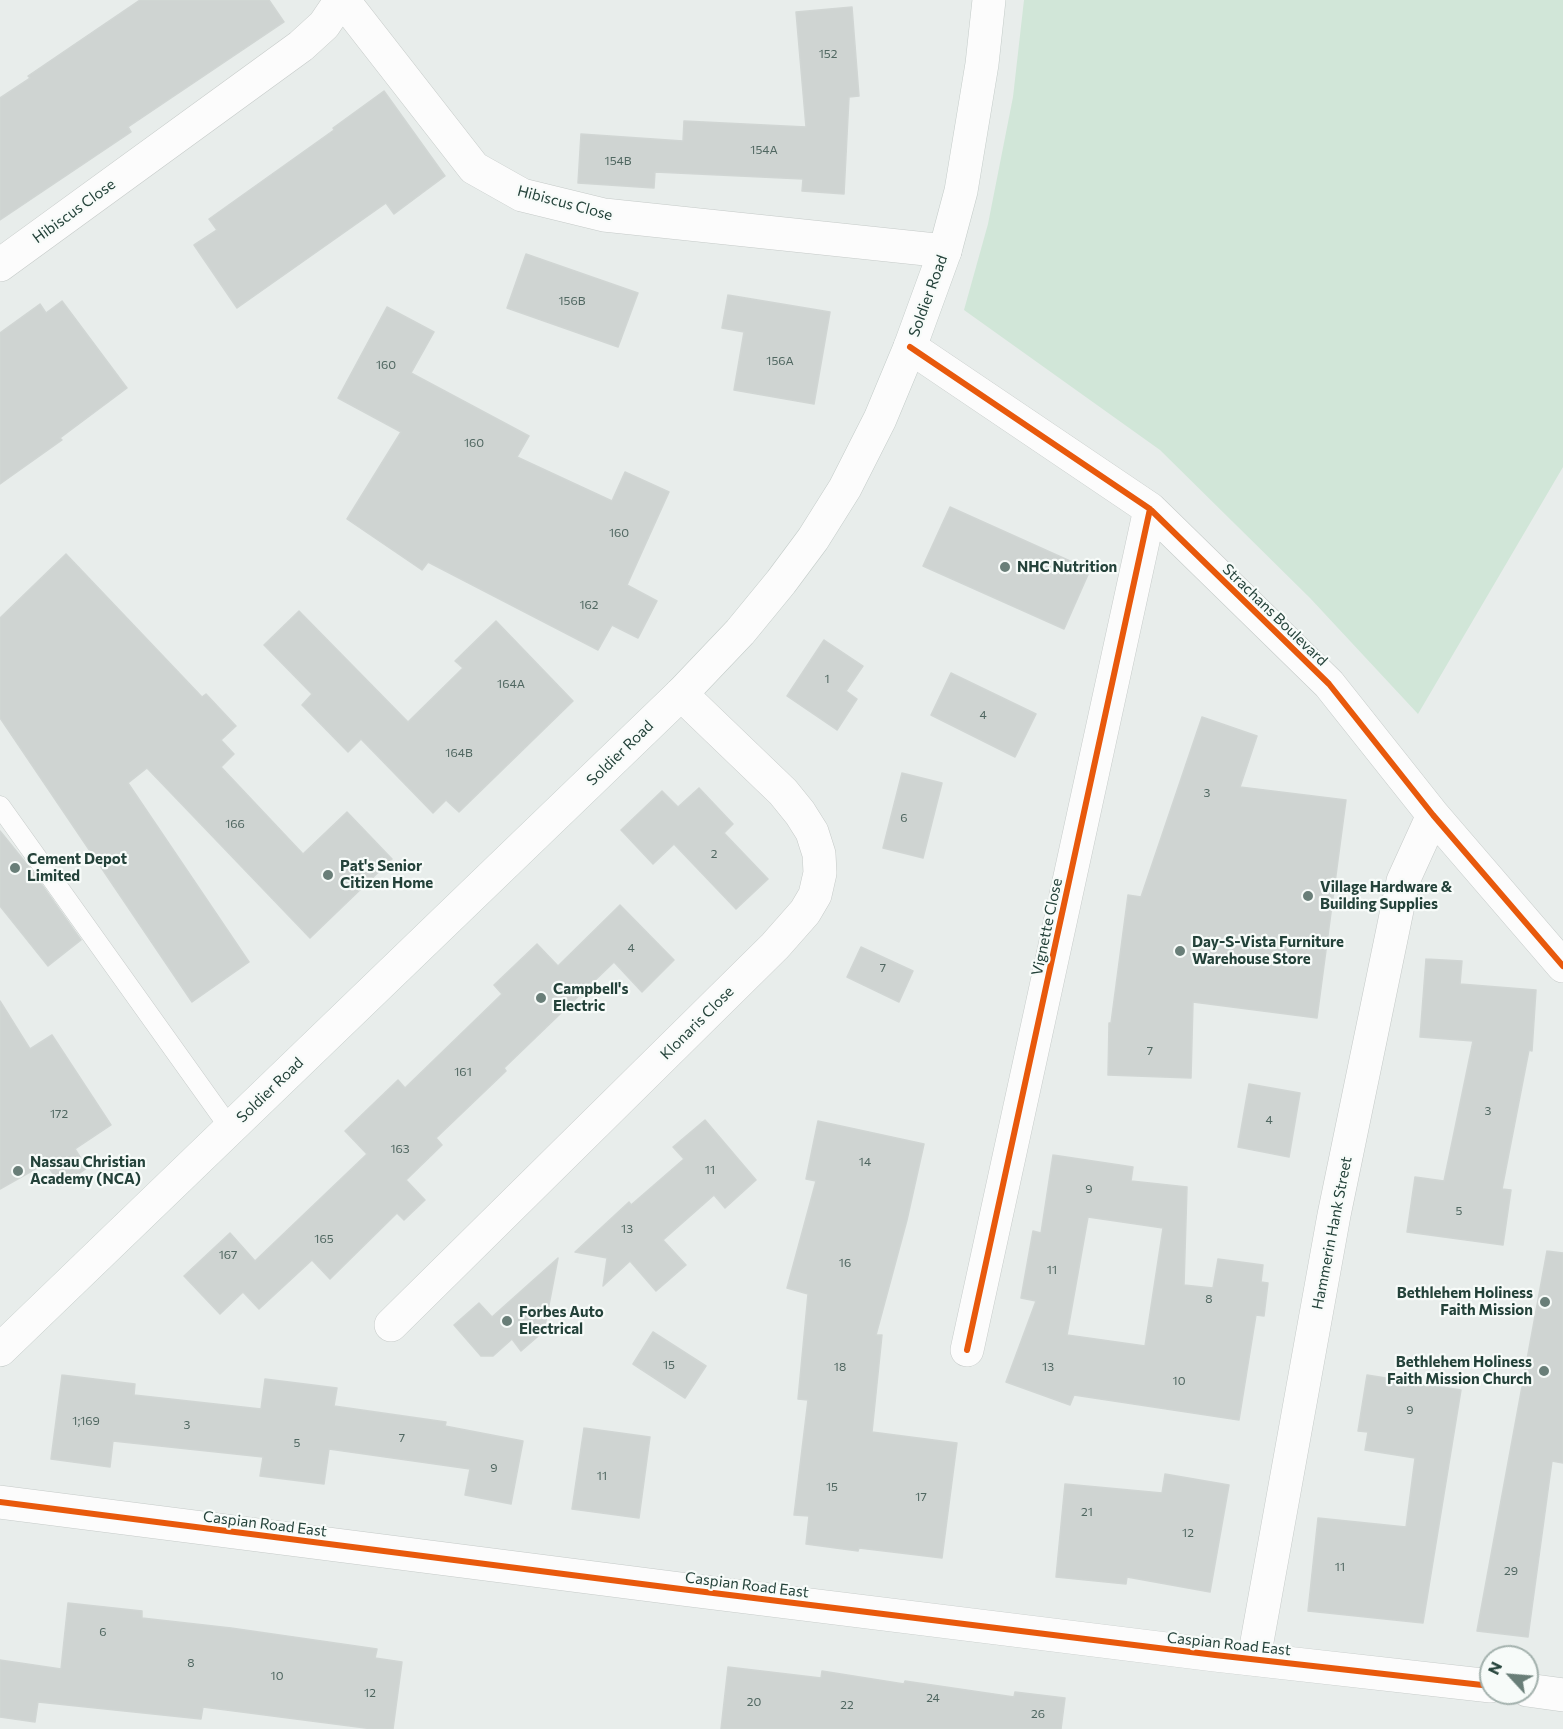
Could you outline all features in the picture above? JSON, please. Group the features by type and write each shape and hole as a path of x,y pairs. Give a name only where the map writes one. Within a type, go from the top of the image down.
{"street":[{"name":"Hibiscus Close","path":"0,265 301,46 324,25 342,0 474,168 522,195 604,215 945,251"},
{"name":"Soldier Road","path":"0,1350 681,694 740,632 813,539 845,488 880,419 910,347 945,251 961,190 982,64 989,0"},
{"name":"Strachans Boulevard","path":"910,347 1150,509 1329,684 1433,815 1563,966"},
{"name":"Vignette Close","path":"967,1350 1150,509"},
{"name":"Klonaris Close","path":"391,1325 775,946 806,912 815,895 820,873 819,854 812,832 800,813 783,792 681,694"},
{"name":"Hammerin Hank Street","path":"1254,1658 1334,1215 1402,881 1433,815"},
{"name":"Caspian Road East","path":"0,1502 1215,1655 1479,1685"},
{"path":"1539,1692 1563,1695"}],"lane":[{"path":"0,807 230,1128"}],"green space":[{"path":"1024,0 1563,0 1563,467 1418,714 1310,598 1160,450 964,310 988,224 1013,97"}],"building":[{"path":"140,0 269,0 284,22 128,127 131,132 0,220 0,98 30,78 28,76"},
{"path":"852,7 859,96 849,97 844,194 802,191 803,179 655,172 654,188 578,183 581,134 683,141 684,121 806,127 796,12"},
{"path":"384,91 445,176 394,214 386,203 237,308 194,245 217,230 209,219 334,130 333,128"},
{"path":"526,254 638,293 618,347 507,308"},
{"path":"728,295 830,312 814,404 734,390 744,332 722,328"},
{"path":"62,301 127,388 60,438 62,440 0,484 0,333 40,304 46,313"},
{"path":"387,307 434,332 411,373 529,436 517,457 612,501 625,472 669,492 627,585 657,601 638,638 612,625 598,650 428,562 422,570 347,519 401,432 338,398"},
{"path":"950,507 1090,570 1064,629 923,566"},
{"path":"66,554 202,697 206,694 236,726 221,740 234,754 221,767 303,854 347,812 392,859 310,938 147,768 128,783 249,962 192,1002 0,718 0,618"},
{"path":"299,611 408,722 463,668 455,661 496,621 573,701 459,812 446,800 433,813 361,739 348,752 302,705 312,694 264,645"},
{"path":"824,640 863,666 846,691 857,699 837,730 787,696"},
{"path":"951,673 1036,714 1015,757 931,715"},
{"path":"1202,717 1257,736 1240,787 1346,800 1317,1018 1193,1002 1191,1078 1108,1075 1109,1023 1111,1023 1128,895 1141,897"},
{"path":"902,773 942,783 923,858 883,848"},
{"path":"699,788 733,824 724,833 768,879 736,909 674,844 653,864 621,830 662,791 678,807"},
{"name":"Cement Depot Limited","path":"0,831 30,868 81,940 48,966 0,906"},
{"path":"620,905 674,960 642,992 614,962 504,1068 506,1071 436,1138 442,1145 406,1180 425,1200 404,1220 397,1213 330,1279 312,1260 259,1309 243,1292 220,1314 184,1276 230,1233 255,1261 367,1154 345,1131 398,1080 405,1088 502,994 494,985 537,944 558,966"},
{"path":"861,947 913,971 899,1002 847,977"},
{"path":"1426,959 1462,961 1460,984 1536,990 1532,1051 1529,1050 1502,1189 1511,1190 1503,1245 1407,1232 1415,1177 1444,1181 1473,1041 1420,1037"},
{"path":"0,1001 30,1049 52,1035 111,1125 75,1149 87,1168 61,1186 46,1163 0,1189"},
{"path":"1249,1084 1300,1093 1289,1157 1238,1147"},
{"path":"705,1120 756,1180 725,1208 714,1195 663,1240 686,1265 656,1291 630,1261 603,1286 607,1258 575,1252 629,1202 631,1205 684,1159 673,1147"},
{"path":"818,1121 924,1144 907,1220 876,1335 882,1335 872,1432 957,1443 942,1558 806,1544 809,1516 794,1515 808,1400 798,1399 808,1294 787,1288 816,1181 806,1179"},
{"path":"1053,1155 1133,1167 1131,1181 1187,1187 1184,1285 1213,1288 1218,1259 1263,1265 1261,1282 1268,1283 1264,1316 1256,1315 1239,1420 1074,1395 1070,1405 1006,1382 1036,1301 1021,1298 1033,1231 1041,1233","holes":["1088,1217 1163,1228 1145,1346 1067,1335"]},
{"path":"1547,1251 1563,1253 1563,1463 1552,1461 1528,1637 1477,1631"},
{"name":"Forbes Auto Electrical","path":"558,1258 544,1331 521,1351 512,1339 493,1356 481,1356 454,1325 479,1303 492,1317"},
{"path":"653,1332 706,1366 685,1398 633,1364"},
{"path":"62,1375 135,1384 134,1395 261,1409 265,1379 337,1388 334,1406 446,1422 445,1426 523,1441 511,1504 465,1495 470,1469 329,1449 324,1484 260,1476 263,1457 113,1441 110,1467 51,1459"},
{"path":"1367,1375 1461,1390 1423,1623 1308,1611 1318,1518 1406,1527 1415,1458 1365,1450 1368,1432 1358,1431"},
{"path":"584,1428 650,1437 639,1518 572,1509"},
{"path":"1165,1474 1229,1485 1210,1592 1127,1577 1126,1584 1056,1577 1065,1484 1162,1493"},
{"path":"68,1603 142,1611 142,1618 377,1649 375,1658 402,1662 393,1729 373,1729 203,1707 201,1719 38,1702 35,1722 0,1717 0,1660 61,1669"},
{"path":"728,1667 821,1678 822,1671 904,1684 905,1681 1014,1697 1015,1692 1065,1698 1061,1729 721,1729"}],"cycle path":[{"path":"910,347 1150,509 1329,684 1433,815 1563,966"},
{"path":"967,1350 1150,509"},
{"path":"0,1502 1215,1655 1479,1685"}],"place":[{"name":"NHC Nutrition","path":"1005,567"},
{"name":"Cement Depot Limited","path":"15,868"},
{"name":"Pat's Senior Citizen Home","path":"328,875"},
{"name":"Village Hardware & Building Supplies","path":"1308,896"},
{"name":"Day-S-Vista Furniture Warehouse Store","path":"1180,951"},
{"name":"Campbell's Electric","path":"541,998"},
{"name":"Nassau Christian Academy (NCA)","path":"18,1171"},
{"name":"Bethlehem Holiness Faith Mission","path":"1545,1302"},
{"name":"Forbes Auto Electrical","path":"507,1321"},
{"name":"Bethlehem Holiness Faith Mission Church","path":"1544,1371"}]}
